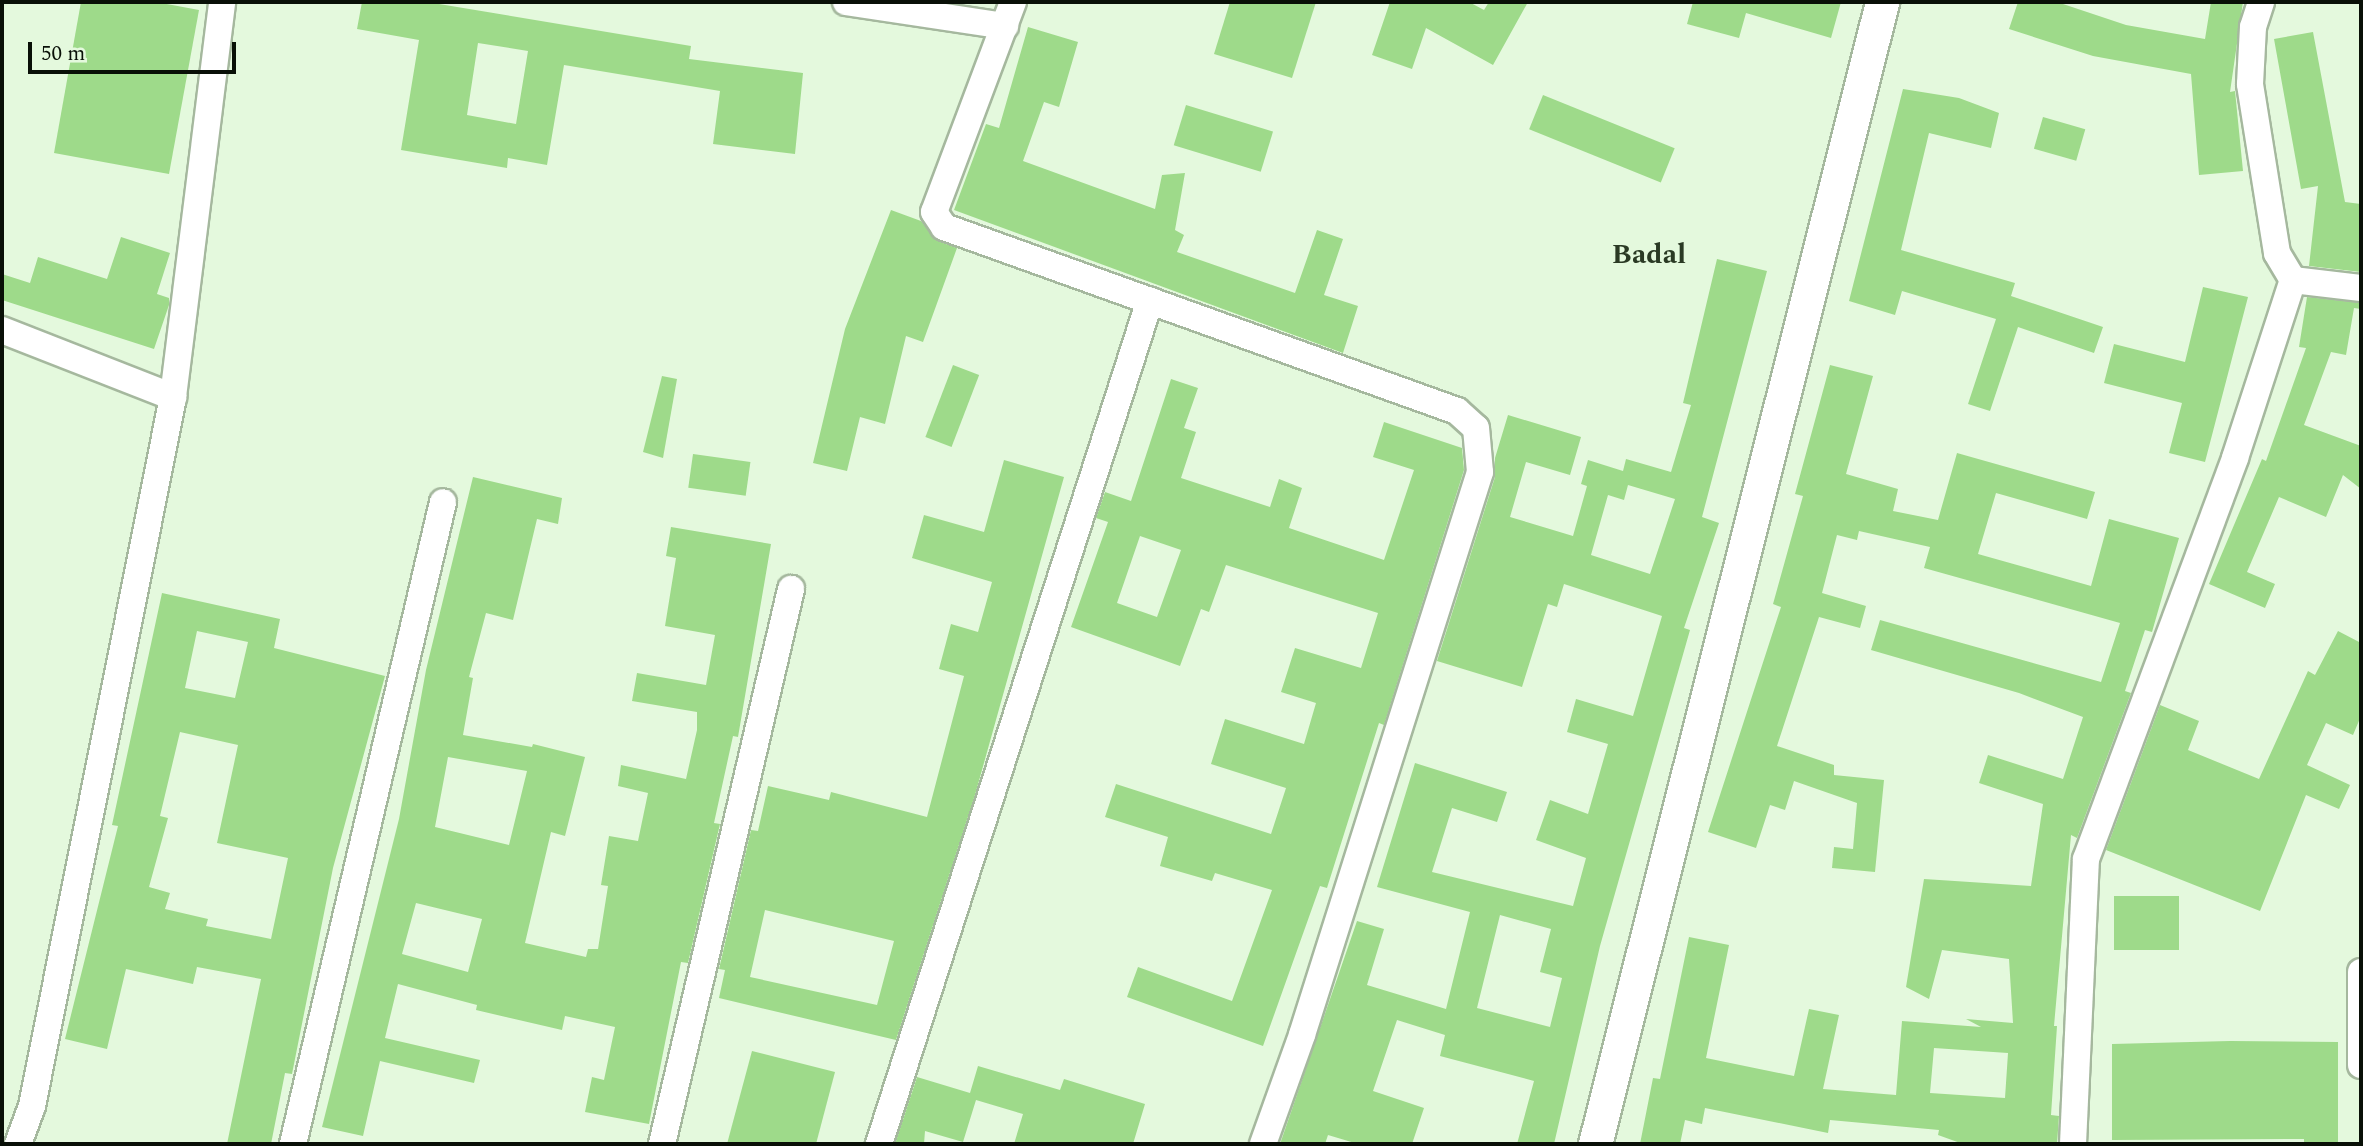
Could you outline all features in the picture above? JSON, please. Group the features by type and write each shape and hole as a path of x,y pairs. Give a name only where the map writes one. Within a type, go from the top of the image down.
{"street":[{"path":"18,1144 32,1106 173,397 222,2"},
{"path":"846,2 1009,14 937,204 936,219 944,227 1457,411 1476,428 1480,472 1302,1035 1263,1144"},
{"path":"1595,1144 1882,2"},
{"path":"2073,1144 2086,859 2235,458 2293,280 2277,253 2250,85 2253,27 2261,2"},
{"path":"2293,280 2361,288"},
{"path":"878,1144 1150,300"},
{"path":"2,330 173,397"},
{"path":"293,1144 443,502"},
{"path":"662,1144 791,589"},
{"path":"2361,972 2361,1065"}],"building":[{"path":"81,2 156,2 199,10 169,174 54,153"},
{"path":"362,2 427,2 691,46 689,59 803,73 795,154 713,144 720,91 564,65 547,165 508,158 507,168 401,150 419,40 357,29","holes":["478,43 528,51 516,124 467,115"]},
{"path":"1230,2 1316,2 1292,78 1214,54"},
{"path":"1390,2 1469,2 1484,10 1489,2 1528,2 1493,65 1426,28 1412,69 1372,55"},
{"path":"1693,2 1841,2 1831,38 1746,13 1739,38 1687,24"},
{"path":"2018,2 2057,2 2126,25 2205,39 2211,2 2243,2 2230,92 2235,91 2243,171 2199,175 2191,74 2093,56 2009,29"},
{"path":"1028,27 1078,42 1059,107 1044,102 1023,161 1155,209 1162,175 1185,173 1175,230 1184,235 1177,252 1295,293 1317,230 1343,239 1324,295 1358,306 1343,353 954,210 986,124 999,128"},
{"path":"2313,32 2345,202 2361,204 2361,272 2309,266 2318,186 2301,189 2274,39"},
{"path":"1903,89 1959,98 1999,113 1991,148 1929,133 1901,250 2015,283 2011,296 2103,327 2094,353 2018,327 1990,411 1968,404 1996,319 1902,291 1895,315 1849,301"},
{"path":"1543,95 1675,148 1661,182 1529,129"},
{"path":"1186,105 1273,132 1261,172 1174,145"},
{"path":"2043,117 2085,129 2076,161 2034,149"},
{"path":"891,210 921,221 938,241 957,248 923,342 906,336 885,424 860,417 847,471 813,463 845,329"},
{"path":"121,237 170,253 157,294 169,298 169,305 154,349 2,300 2,274 30,283 38,257 107,279"},
{"path":"1717,259 1767,271 1702,517 1719,523 1684,628 1690,630 1600,946 1554,1144 1517,1144 1534,1081 1440,1056 1445,1035 1397,1020 1373,1091 1424,1108 1412,1144 1358,1144 1328,1135 1325,1144 1280,1144 1357,921 1384,929 1367,985 1446,1009 1470,912 1377,887 1415,763 1507,792 1497,822 1452,808 1432,872 1573,906 1586,858 1536,840 1550,800 1588,814 1608,744 1567,732 1576,699 1633,716 1662,616 1564,584 1557,607 1548,604 1522,687 1437,661 1495,477 1495,458 1508,415 1581,437 1570,475 1526,462 1510,517 1573,536 1587,486 1581,484 1588,460 1623,471 1626,459 1671,472 1691,405 1683,403","holes":["1628,485 1675,499 1650,574 1591,555 1608,495 1624,500","1500,915 1551,929 1540,972 1562,978 1550,1027 1477,1008"]},
{"path":"2203,287 2248,297 2205,462 2169,453 2182,403 2104,383 2114,344 2185,362"},
{"path":"2307,297 2361,303 2361,309 2354,308 2346,355 2331,352 2304,425 2361,446 2361,489 2343,475 2326,517 2279,497 2247,572 2275,584 2265,608 2209,584 2262,459 2266,461 2306,348 2299,347"},
{"path":"953,365 979,375 952,447 925,437"},
{"path":"1830,365 1873,376 1846,474 1898,489 1893,511 1938,520 1957,453 2095,492 2087,519 1996,493 1978,554 2091,586 2109,519 2179,538 2152,632 2145,630 2125,691 2131,693 2077,838 2071,835 2054,1026 2057,1026 2051,1115 2059,1116 2057,1144 1963,1144 1938,1135 1939,1130 1830,1120 1828,1133 1705,1108 1702,1124 1685,1120 1680,1144 1640,1144 1653,1078 1660,1079 1689,937 1729,945 1706,1058 1794,1076 1809,1009 1839,1015 1823,1089 1896,1095 1902,1021 1981,1027 1966,1019 2013,1023 2009,959 1942,950 1929,999 1906,987 1924,879 2031,886 2043,804 1979,783 1988,755 2063,779 2083,717 2019,693 1871,650 1880,620 2101,682 2120,623 1924,568 1930,547 1859,531 1857,540 1837,535 1822,593 1866,606 1860,628 1819,617 1777,746 1834,765 1834,775 1884,780 1875,872 1832,868 1834,847 1853,849 1857,803 1794,781 1785,810 1770,805 1756,848 1708,832 1781,607 1773,604 1803,496 1795,494","holes":["1934,1048 2008,1053 2005,1098 1930,1093"]},
{"path":"662,376 677,379 663,458 643,452"},
{"path":"1171,379 1198,388 1184,428 1196,432 1181,478 1270,507 1279,479 1302,488 1289,528 1384,560 1414,470 1373,457 1384,422 1462,448 1464,470 1384,725 1379,723 1327,888 1320,886 1263,1046 1127,997 1138,967 1232,1001 1272,890 1215,873 1212,881 1160,866 1168,837 1105,817 1116,784 1271,834 1286,788 1211,764 1225,719 1304,744 1316,703 1281,692 1295,648 1361,668 1378,613 1226,565 1209,612 1201,609 1180,666 1071,627 1108,522 1096,518 1105,492 1131,501","holes":["1140,536 1181,550 1157,617 1117,603"]},
{"path":"693,454 750,462 746,496 688,488"},
{"path":"1004,460 1064,477 975,795 896,1040 719,998 725,970 719,969 751,830 758,831 768,786 829,800 831,792 927,817 964,676 939,669 951,624 978,632 992,582 912,558 924,515 984,532","holes":["765,910 894,941 877,1005 750,977"]},
{"path":"473,477 562,498 558,524 537,519 513,620 486,613 469,677 473,678 463,735 532,747 533,744 585,757 565,836 551,832 525,943 586,957 588,949 598,949 608,886 601,885 609,836 638,841 648,793 618,786 621,765 686,779 697,730 697,712 632,701 637,673 706,685 715,635 665,626 676,558 666,556 671,527 771,544 738,737 733,736 714,823 720,824 688,963 681,962 649,1124 585,1112 592,1077 604,1080 615,1027 565,1016 562,1030 476,1010 477,1005 398,984 385,1038 480,1060 474,1083 380,1061 363,1136 322,1127 399,819 426,670","holes":["448,757 527,771 509,845 435,827","416,903 482,919 468,972 402,954"]},
{"path":"162,593 280,619 274,648 385,676 333,868 292,1074 285,1073 271,1144 227,1144 261,979 197,967 193,984 126,969 107,1049 65,1039 118,826 112,825","holes":["197,631 248,642 235,698 185,688","180,732 238,745 217,843 288,858 271,939 206,926 208,919 165,909 170,893 149,887 168,818 160,816"]},
{"path":"2338,631 2361,643 2361,716 2353,735 2326,723 2307,765 2350,785 2339,809 2306,795 2260,911 2106,850 2160,705 2199,721 2188,750 2259,779 2308,671 2315,675"},
{"path":"2114,896 2179,896 2179,950 2114,950"},
{"path":"2338,1042 2338,1144 2304,1144 2304,1139 2112,1140 2112,1044"},
{"path":"752,1051 835,1072 816,1144 727,1144"},
{"path":"978,1066 1060,1090 1064,1079 1145,1104 1133,1144 1014,1144 1023,1114 976,1100 963,1142 925,1131 924,1144 895,1144 917,1077 970,1093"}],"district":[{"name":"Badal","path":"1649,255"}]}
